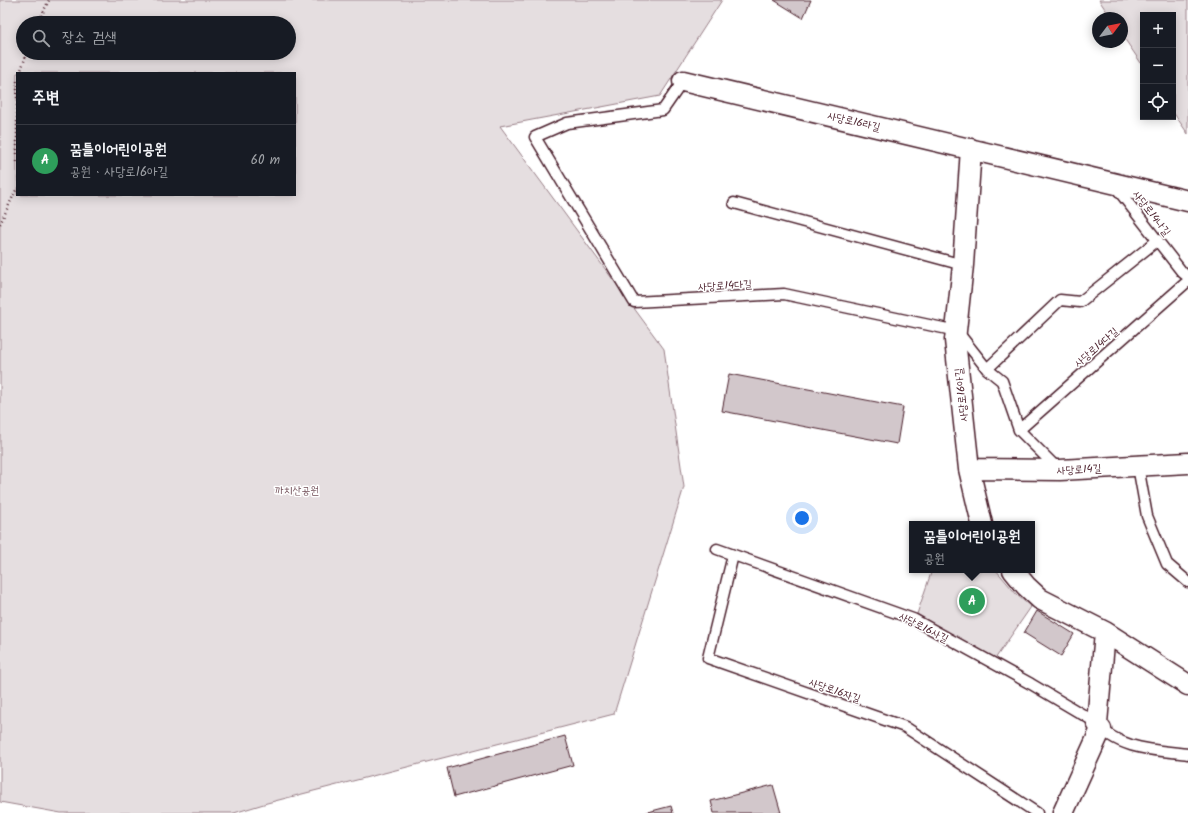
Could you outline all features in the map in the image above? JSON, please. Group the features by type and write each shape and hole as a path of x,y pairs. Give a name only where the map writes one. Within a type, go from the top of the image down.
{"street":[{"name":"사당로16라길","path":"683,81 1188,200"},
{"name":"사당로16아길","path":"971,149 963,265 955,340 969,470 981,521"},
{"name":"사당로14길","path":"969,470 1060,470 1188,463"},
{"path":"1015,573 1026,586 1040,599 1105,632 1188,685"},
{"path":"1063,813 1099,726 1105,632"}],"lane":[{"name":"사당로16라길","path":"535,137 568,123 662,110 683,81"},
{"name":"사당로14다길","path":"535,137 634,302 784,294 956,331"},
{"name":"사당로14나길","path":"1112,182 1188,277"},
{"path":"734,204 963,265"},
{"path":"987,369 1060,300 1080,302 1158,240"},
{"name":"사당로14다길","path":"1019,430 1188,281"},
{"path":"956,331 987,369 1002,381 1019,430 1060,470"},
{"path":"1138,466 1147,516 1167,564 1188,582"},
{"name":"사당로16사길","path":"717,549 913,619 1031,684 1129,746 1188,754"},
{"name":"사당로16자길","path":"733,555 708,658 905,727 1038,813"}],"path":[{"path":"41,16 49,0"},
{"path":"20,72 25,60"},
{"path":"0,224 16,190"}],"green space":[{"name":"까치산공원","path":"0,0 722,0 660,96 500,126 664,349 684,487 614,714 267,803 234,813 61,813 0,802"},
{"path":"1099,0 1188,0 1188,134 1176,116 1176,12 1140,12 1140,62 1128,44 1128,12 1107,12"},
{"path":"931,573 999,573 1017,595 1031,607 995,659 917,614"}],"building":[{"path":"774,0 811,0 803,18"},
{"path":"729,374 903,407 897,444 722,411"},
{"path":"1037,611 1074,634 1061,656 1024,633"},
{"path":"565,736 573,765 454,797 447,768"},
{"path":"773,785 781,813 714,813 711,801"},
{"path":"671,806 673,813 644,813"}],"place":[{"name":"꿈틀이어린이공원","path":"972,601"}]}
